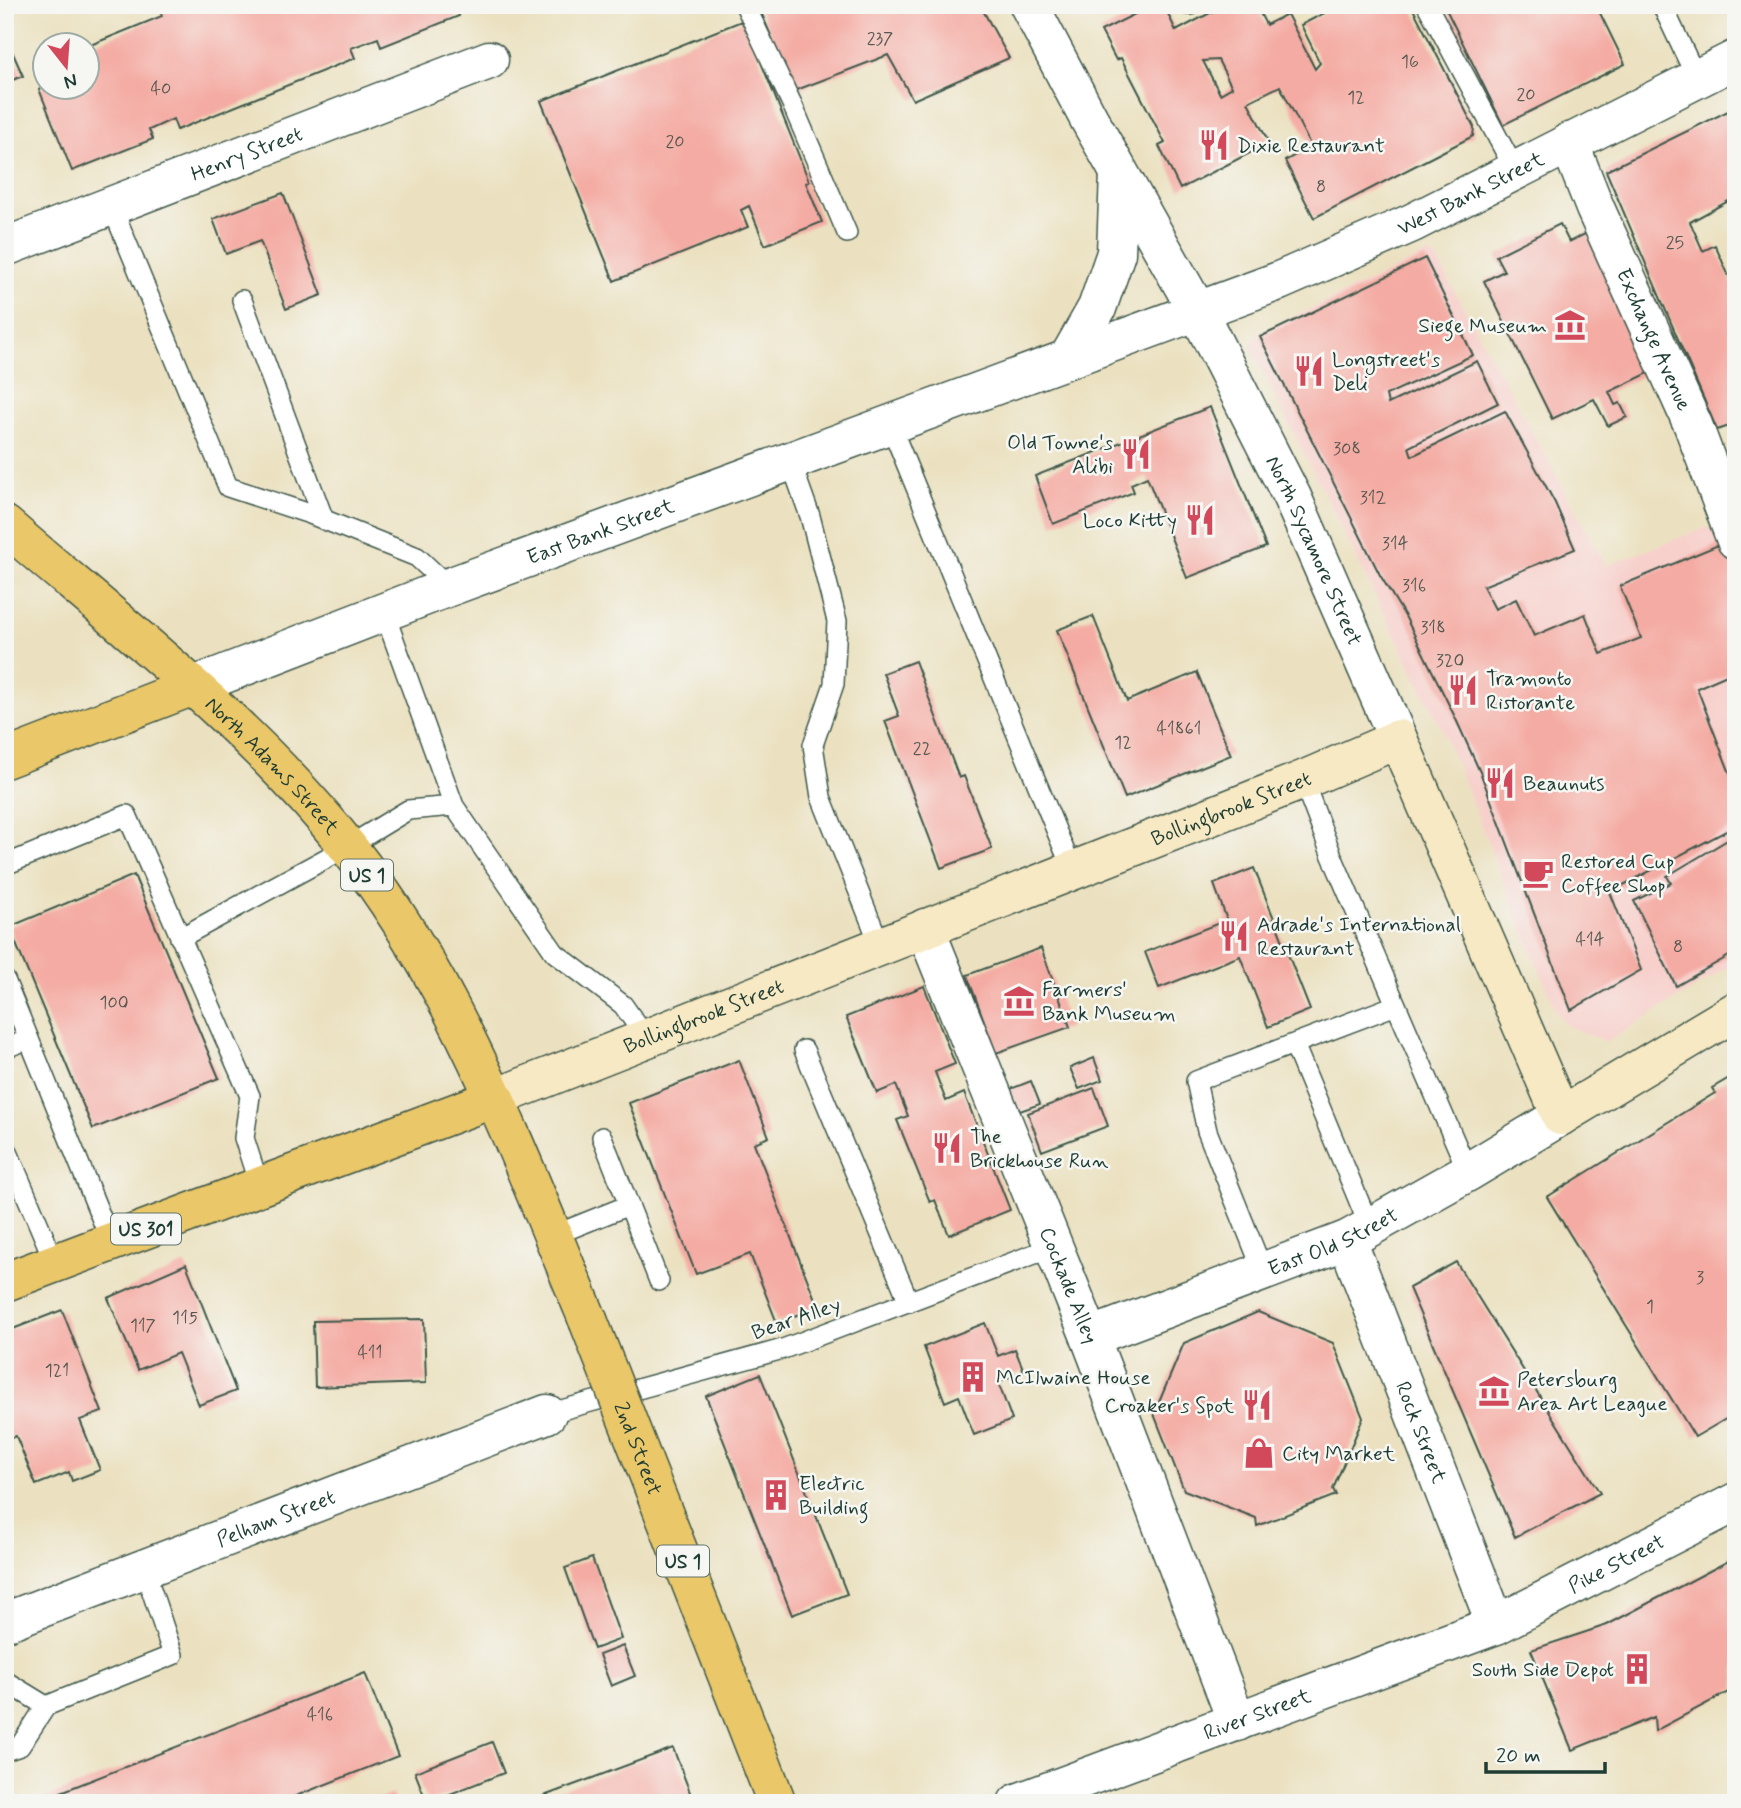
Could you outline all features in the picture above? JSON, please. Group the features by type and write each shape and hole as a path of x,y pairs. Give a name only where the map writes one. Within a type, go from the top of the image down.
{"main road":[{"name":"North Adams Street","path":"5,525 254,744 347,847 430,967 495,1098"},
{"name":"East Bank Street","path":"5,758 191,687"},
{"name":"Bollingbrook Street","path":"5,1282 495,1098 1303,780 1398,739"},
{"name":"North Sycamore Street","path":"1398,739 1561,1116"},
{"path":"1561,1116 1736,1012"},
{"name":"2nd Street","path":"495,1098 588,1320 777,1803"}],"street":[{"name":"North Sycamore Street","path":"1029,5 1119,173 1198,312 1292,497 1398,739"},
{"name":"Henry Street","path":"5,247 489,60"},
{"name":"West Bank Street","path":"1198,312 1279,281 1412,223 1736,60"},
{"name":"Exchange Avenue","path":"1569,142 1595,208 1693,425 1736,540"},
{"path":"1069,359 1097,308 1116,253 1119,173"},
{"name":"East Bank Street","path":"191,687 790,460 1198,312"},
{"name":"Cockade Alley","path":"925,928 1090,1337 1237,1722"},
{"name":"East Old Street","path":"1090,1337 1358,1234 1561,1116"},
{"name":"Rock Street","path":"1358,1234 1496,1625"},
{"name":"Pelham Street","path":"5,1622 547,1414"},
{"name":"Pike Street","path":"1496,1625 1736,1502"},
{"name":"River Street","path":"1017,1803 1496,1625"}],"lane":[{"path":"745,5 792,104 847,233"},
{"path":"1427,5 1515,170"},
{"path":"1662,5 1696,79"},
{"path":"112,207 228,487 417,556 449,587"},
{"path":"242,300 324,520"},
{"path":"890,424 1072,869"},
{"path":"790,460 810,516 837,621 834,684 813,745 821,797 880,945"},
{"path":"384,612 454,806 555,953 623,1005 646,1038"},
{"path":"1303,780 1332,856 1468,1172"},
{"path":"180,937 347,847 408,810 454,806"},
{"path":"5,865 127,815 250,1096 244,1138 260,1188"},
{"path":"5,980 111,1242"},
{"path":"1263,1271 1207,1131 1196,1081 1396,1005"},
{"path":"5,1048 29,1039"},
{"path":"1294,1044 1358,1234"},
{"path":"804,1050 909,1302"},
{"path":"602,1137 659,1281"},
{"path":"5,1145 55,1263"},
{"path":"552,1236 629,1205"},
{"name":"Bear Alley","path":"547,1414 783,1349 1054,1247"},
{"path":"5,1751 20,1746 46,1706 173,1655 144,1568"},
{"path":"5,1681 46,1706"}],"shaded area":[{"path":"1429,253 1438,261 1606,566 1708,527 1723,535 1736,565 1736,962 1607,1042 1570,1027 1557,1013 1442,729 1251,348 1256,335"}],"building":[{"path":"172,5 455,5 459,16 381,47 378,38 351,48 355,58 177,130 173,119 149,130 153,139 72,171 44,102 102,102 102,40 162,16 160,10"},
{"path":"758,5 980,5 1009,58 913,100 888,55 794,91"},
{"path":"1153,5 1164,5 1176,31 1225,5 1256,5 1266,25 1287,14 1315,69 1320,63 1301,25 1340,5 1411,5 1474,127 1473,136 1314,218 1285,161 1311,146 1280,86 1248,102 1269,143 1180,189 1159,146 1165,143 1121,58 1116,60 1101,31","holes":["1218,60 1232,87 1220,94 1203,61"]},
{"path":"1444,5 1596,5 1625,64 1503,125"},
{"path":"744,20 809,181 806,183 822,222 765,245 749,206 741,210 748,227 614,281 541,101"},
{"path":"11,49 23,76 5,83 5,52"},
{"path":"1736,107 1736,197 1690,222 1703,251 1715,245 1736,292 1736,424 1717,430 1606,171"},
{"path":"283,193 322,295 286,309 260,241 226,254 213,219"},
{"name":"Siege Museum","path":"1560,224 1569,242 1589,232 1657,369 1609,392 1615,405 1620,403 1627,417 1608,426 1594,399 1552,419 1484,281 1504,271 1496,256"},
{"path":"1425,258 1473,355 1386,395 1388,404 1477,361 1498,403 1409,447 1412,456 1505,411 1555,503 1575,549 1483,586 1495,609 1516,599 1534,636 1585,614 1601,654 1641,638 1620,586 1723,543 1736,573 1736,671 1697,688 1736,789 1736,826 1610,892 1641,970 1571,1010 1480,772 1454,715 1260,337"},
{"path":"1210,407 1266,547 1187,578 1147,477 1131,484 1134,492 1053,524 1035,476"},
{"path":"1093,616 1127,701 1197,672 1231,755 1125,798 1057,630"},
{"path":"915,661 959,778 964,776 992,849 941,868 885,721 899,716 883,673"},
{"path":"1736,835 1736,952 1676,986 1634,901 1671,883 1667,876"},
{"name":"Adrade's International Restaurant","path":"1254,868 1310,1010 1268,1027 1240,956 1159,988 1145,952 1227,920 1214,884"},
{"path":"134,875 219,1078 93,1129 9,927"},
{"name":"Farmers' Bank Museum","path":"1041,948 1070,1027 996,1053 967,975"},
{"path":"924,986 955,1064 935,1072 946,1101 964,1093 1010,1210 949,1235 935,1200 930,1202 897,1120 908,1116 896,1085 877,1093 846,1017"},
{"path":"1094,1058 1102,1080 1079,1089 1070,1068"},
{"path":"739,1060 769,1137 754,1143 818,1307 777,1323 750,1254 696,1274 629,1103"},
{"path":"1736,1074 1736,1413 1695,1437 1547,1197 1715,1093 1712,1088"},
{"path":"1031,1081 1040,1104 1017,1112 1008,1090"},
{"path":"1094,1088 1108,1126 1042,1151 1028,1113"},
{"name":"Petersburg Area Art League","path":"1456,1262 1600,1493 1515,1537 1409,1288"},
{"path":"186,1264 236,1391 199,1405 178,1353 138,1370 108,1298"},
{"path":"62,1310 102,1412 80,1420 100,1470 72,1481 69,1472 36,1485 16,1436 5,1440 5,1332"},
{"name":"City Market","path":"1258,1312 1333,1343 1363,1418 1333,1489 1336,1495 1257,1526 1256,1518 1184,1490 1154,1414 1184,1343"},
{"path":"424,1319 426,1383 315,1387 313,1321"},
{"name":"McIlwaine House","path":"985,1323 998,1356 1015,1349 1024,1371 998,1382 1012,1420 974,1435 959,1396 945,1402 924,1347"},
{"name":"Electric Building","path":"760,1374 847,1594 792,1615 706,1396"},
{"name":"South Side Depot","path":"1736,1557 1736,1688 1655,1731 1654,1717 1572,1750 1531,1650 1607,1625"},
{"path":"592,1558 621,1639 594,1649 565,1568"},
{"path":"623,1646 635,1676 611,1686 599,1655"},
{"path":"365,1673 398,1756 278,1803 33,1803"},
{"path":"492,1742 504,1773 427,1803 415,1772"},
{"path":"673,1748 694,1803 537,1803 536,1799"},
{"path":"392,1794 395,1803 370,1803"}],"place":[{"name":"Dixie Restaurant","path":"1214,145"},
{"name":"Siege Museum","path":"1570,325"},
{"name":"Longstreet's Deli","path":"1309,371"},
{"name":"Old Towne's Alibi","path":"1136,454"},
{"name":"Loco Kitty","path":"1200,520"},
{"name":"Tramonto Ristorante","path":"1463,690"},
{"name":"Beaunuts","path":"1500,783"},
{"name":"Restored Cup Coffee Shop","path":"1538,873"},
{"name":"Adrade's International Restaurant","path":"1234,936"},
{"name":"Farmers' Bank Museum","path":"1019,1001"},
{"name":"The Brickhouse Run","path":"947,1148"},
{"name":"McIlwaine House","path":"973,1377"},
{"name":"Petersburg Area Art League","path":"1494,1391"},
{"name":"Croaker's Spot","path":"1257,1405"},
{"name":"City Market","path":"1259,1453"},
{"name":"Electric Building","path":"776,1495"},
{"name":"South Side Depot","path":"1637,1669"}]}
